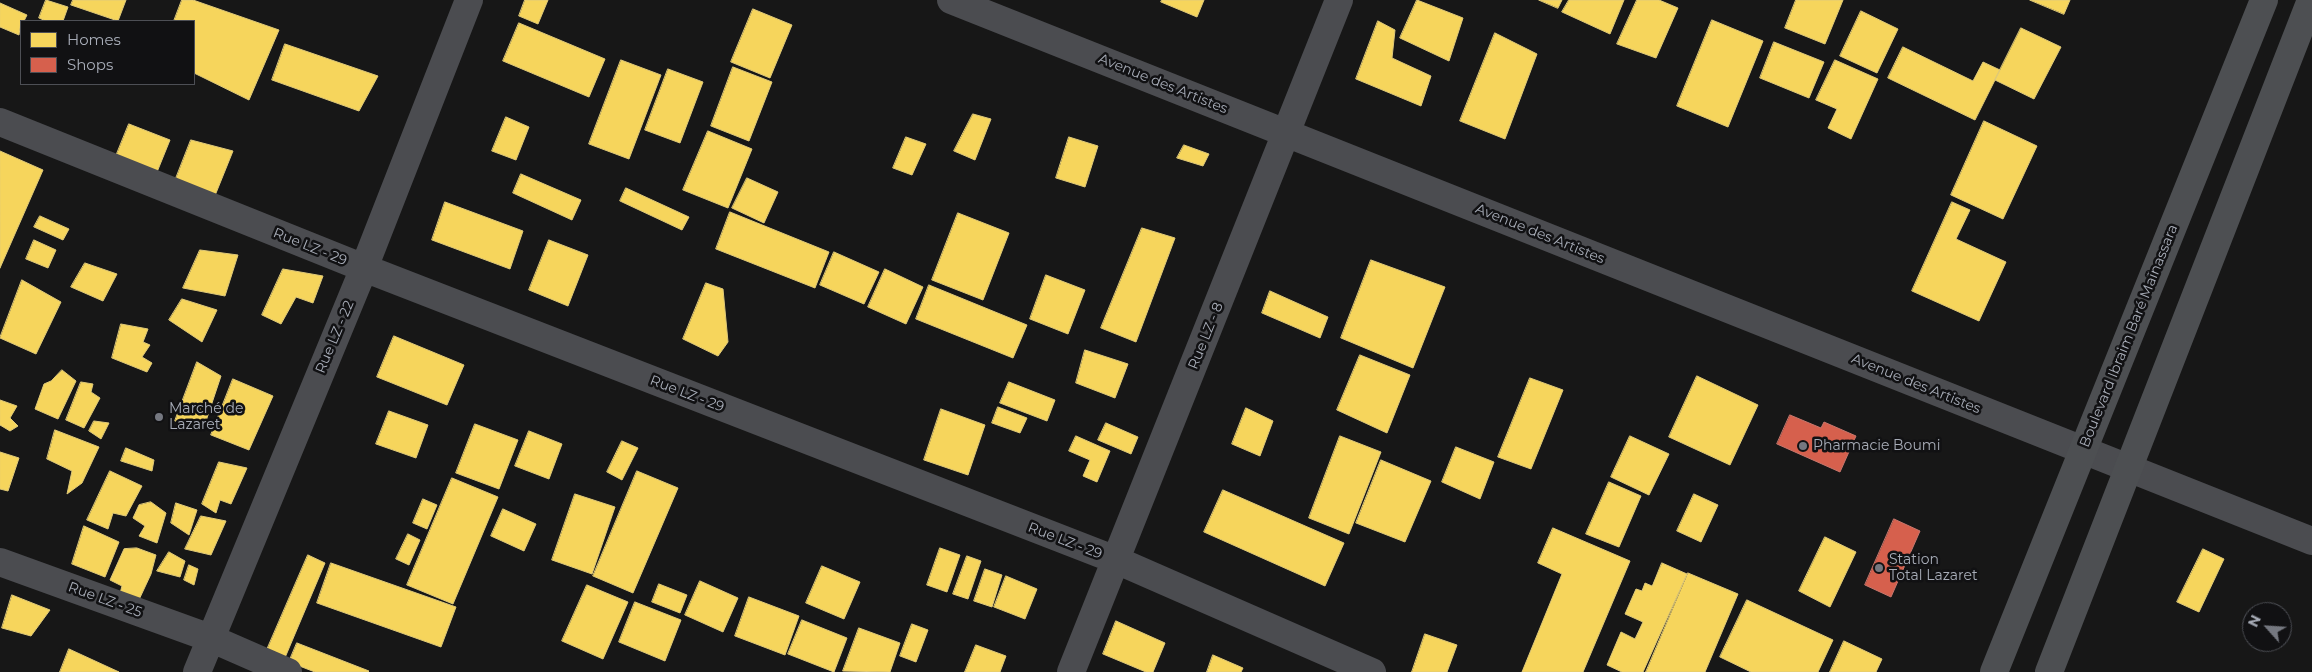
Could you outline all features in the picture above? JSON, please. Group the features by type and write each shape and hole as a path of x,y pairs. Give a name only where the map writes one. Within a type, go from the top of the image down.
{"main road":[{"path":"2049,672 2311,0"},
{"name":"Boulevard Ibraim Baré Maïnassara","path":"1994,672 2262,1"}],"street":[{"name":"Rue LZ - 22","path":"196,672 364,268 469,0"},
{"name":"Avenue des Artistes","path":"951,0 2312,541"},
{"name":"Rue LZ - 8","path":"1071,672 1339,0"},
{"name":"Rue LZ - 29","path":"0,122 364,268 1116,560 1372,672"},
{"name":"Rue LZ - 25","path":"0,562 210,638 288,672"}],"building: Homes":[{"path":"46,0 68,7 63,20 44,20 39,18"},
{"path":"73,0 126,0 118,20 71,5"},
{"path":"182,0 193,0 279,30 249,100 195,73 195,20 174,20"},
{"path":"525,0 548,0 538,24 519,16"},
{"path":"1162,0 1204,0 1197,17 1161,2"},
{"path":"1417,0 1463,18 1449,61 1400,38"},
{"path":"1539,0 1562,0 1558,8"},
{"path":"1569,0 1624,0 1610,34 1562,12"},
{"path":"1637,0 1659,0 1678,8 1656,58 1617,44"},
{"path":"1796,0 1843,0 1825,44 1785,28"},
{"path":"2030,0 2070,0 2064,14"},
{"path":"0,3 27,15 24,20 20,20 19,35 0,27"},
{"path":"753,9 792,25 770,78 731,62"},
{"path":"1861,11 1898,29 1877,73 1840,56"},
{"path":"1712,20 1763,41 1728,127 1677,106"},
{"path":"1378,21 1395,30 1392,58 1431,76 1421,106 1356,79"},
{"path":"519,23 605,59 589,97 503,61"},
{"path":"2021,28 2061,47 2034,99 1995,80"},
{"path":"1495,33 1537,54 1505,139 1460,121"},
{"path":"1774,42 1824,62 1809,98 1760,78"},
{"path":"285,44 378,76 359,111 272,80"},
{"path":"1903,47 1973,81 1983,62 2000,70 1975,120 1888,78"},
{"path":"621,60 661,75 629,159 589,144"},
{"path":"1835,60 1878,79 1851,139 1828,128 1837,109 1816,100"},
{"path":"733,67 772,82 749,141 711,126"},
{"path":"668,69 703,82 680,143 645,130"},
{"path":"973,114 991,119 975,160 954,151"},
{"path":"506,117 529,127 516,160 492,151"},
{"path":"1984,121 2037,146 2003,219 1951,195"},
{"path":"129,124 170,140 155,177 114,161"},
{"path":"708,131 752,149 728,208 683,190"},
{"path":"906,137 926,144 912,175 893,168"},
{"path":"1069,137 1098,146 1085,187 1056,178"},
{"path":"191,140 233,151 212,203 173,186"},
{"path":"1184,145 1209,154 1203,166 1177,158"},
{"path":"0,151 43,170 0,268"},
{"path":"521,174 581,200 572,220 513,193"},
{"path":"747,178 778,192 764,223 732,208"},
{"path":"626,188 689,217 682,230 620,201"},
{"path":"445,202 523,231 510,269 432,240"},
{"path":"1952,202 1970,210 1956,239 2006,262 1979,321 1912,291"},
{"path":"730,212 829,252 815,288 716,249"},
{"path":"958,213 1009,233 983,300 932,280"},
{"path":"40,216 69,229 63,240 34,227"},
{"path":"1142,228 1175,238 1136,342 1101,328"},
{"path":"34,240 56,250 48,268 26,259"},
{"path":"549,240 588,255 568,306 529,290"},
{"path":"200,250 238,255 225,296 183,288"},
{"path":"834,252 879,272 864,304 820,285"},
{"path":"1371,260 1445,287 1413,368 1341,338"},
{"path":"85,263 117,274 103,301 71,287"},
{"path":"283,269 323,276 313,303 296,297 281,324 262,315"},
{"path":"885,269 923,287 906,324 868,307"},
{"path":"1046,275 1085,290 1068,334 1030,319"},
{"path":"22,280 61,302 36,354 0,338"},
{"path":"706,283 723,289 728,342 718,356 683,339"},
{"path":"929,285 1027,325 1013,358 916,319"},
{"path":"1270,291 1328,317 1320,338 1262,313"},
{"path":"182,299 217,310 202,342 169,320"},
{"path":"121,324 148,329 143,342 150,345 142,357 152,363 147,372 112,358"},
{"path":"394,336 464,365 447,405 377,377"},
{"path":"1085,350 1128,364 1115,398 1076,383"},
{"path":"1360,355 1410,375 1387,433 1337,410"},
{"path":"197,362 221,376 203,430 175,421"},
{"path":"62,370 76,381 58,419 35,409 44,384 51,381"},
{"path":"1697,376 1758,405 1730,465 1669,437"},
{"path":"1530,378 1563,390 1531,469 1498,457"},
{"path":"233,379 273,396 249,450 211,435"},
{"path":"81,382 93,384 91,392 100,398 84,428 66,420"},
{"path":"1009,382 1055,400 1047,421 1000,403"},
{"path":"0,400 17,406 10,418 18,426 10,431 0,425"},
{"path":"998,407 1027,418 1020,433 992,423"},
{"path":"1246,408 1273,421 1260,456 1232,444"},
{"path":"941,409 985,425 968,475 924,460"},
{"path":"389,411 428,425 416,458 376,444"},
{"path":"94,421 109,423 101,439 89,431"},
{"path":"1106,423 1138,437 1131,454 1098,440"},
{"path":"475,424 518,440 499,489 456,473"},
{"path":"55,430 99,447 82,483 67,494 72,471 47,459"},
{"path":"529,431 562,444 549,479 515,466"},
{"path":"1076,436 1110,451 1097,482 1083,476 1090,460 1069,451"},
{"path":"1340,436 1381,452 1349,534 1309,518"},
{"path":"1630,436 1669,454 1649,495 1611,477"},
{"path":"622,441 638,448 622,480 607,472"},
{"path":"1456,447 1494,462 1480,499 1442,482"},
{"path":"126,448 154,460 152,471 121,461"},
{"path":"0,452 19,458 8,491 0,489"},
{"path":"1381,460 1431,481 1405,542 1356,523"},
{"path":"219,462 247,468 231,504 220,500 216,513 202,504"},
{"path":"110,471 142,486 126,516 113,513 108,529 87,520"},
{"path":"637,471 678,488 633,593 593,576"},
{"path":"452,478 498,497 453,604 407,585"},
{"path":"1609,482 1641,496 1619,547 1586,534"},
{"path":"1223,490 1344,543 1325,586 1204,532"},
{"path":"575,494 615,507 592,574 552,560"},
{"path":"1694,494 1718,505 1701,542 1677,531"},
{"path":"423,499 437,505 427,529 413,523"},
{"path":"151,502 166,513 157,543 139,536 145,526 133,518 139,505"},
{"path":"176,503 197,510 189,535 171,523"},
{"path":"503,509 536,524 524,551 491,536"},
{"path":"201,516 226,521 211,555 185,549"},
{"path":"84,526 119,542 105,577 72,564"},
{"path":"1553,528 1630,561 1583,672 1522,672 1562,574 1538,563"},
{"path":"408,534 420,540 409,565 396,559"},
{"path":"1825,537 1856,552 1830,607 1799,591"},
{"path":"137,548 156,555 151,574 137,604 119,597 122,586 110,580 124,549"},
{"path":"940,548 960,555 947,592 927,585"},
{"path":"2203,549 2224,559 2199,612 2177,602"},
{"path":"169,552 185,561 180,577 157,571"},
{"path":"308,555 325,563 284,660 266,652"},
{"path":"967,556 981,561 968,599 953,594"},
{"path":"331,563 456,607 441,647 317,603"},
{"path":"1662,563 1687,574 1643,672 1622,672 1607,665 1621,632 1635,639 1643,622 1625,614 1636,589 1642,591 1645,583 1652,586"},
{"path":"189,565 198,569 194,585 184,580"},
{"path":"822,566 860,582 844,619 806,603"},
{"path":"985,569 1002,575 992,607 974,601"},
{"path":"1688,573 1738,594 1705,672 1646,672"},
{"path":"1006,576 1037,589 1025,619 994,607"},
{"path":"700,581 738,598 723,632 685,615"},
{"path":"659,584 687,595 680,613 652,602"},
{"path":"587,585 628,602 603,659 562,641"},
{"path":"12,595 50,610 31,636 2,628"},
{"path":"749,597 799,616 785,655 735,636"},
{"path":"1747,600 1833,640 1818,672 1751,672 1720,657"},
{"path":"635,602 681,620 665,661 619,642"},
{"path":"802,620 847,638 834,672 788,654"},
{"path":"1116,621 1165,643 1153,672 1146,672 1103,654"},
{"path":"912,624 928,630 916,662 900,656"},
{"path":"859,628 900,643 890,672 843,671"},
{"path":"1425,634 1457,645 1447,672 1412,672"},
{"path":"1844,641 1882,659 1876,672 1830,672"},
{"path":"297,643 369,671 315,672 289,662"},
{"path":"976,645 1006,656 1000,672 965,672"},
{"path":"69,649 119,672 60,672"},
{"path":"1213,655 1243,668 1241,672 1207,672"}],"building: Shops":[{"path":"1790,415 1821,428 1824,422 1856,436 1840,472 1777,444"},
{"path":"1894,519 1920,531 1891,597 1865,585"}],"place":[{"name":"Marché de Lazaret","path":"159,417"},
{"name":"Pharmacie Boumi","path":"1803,446"},
{"name":"Station Total Lazaret","path":"1879,568"}]}
